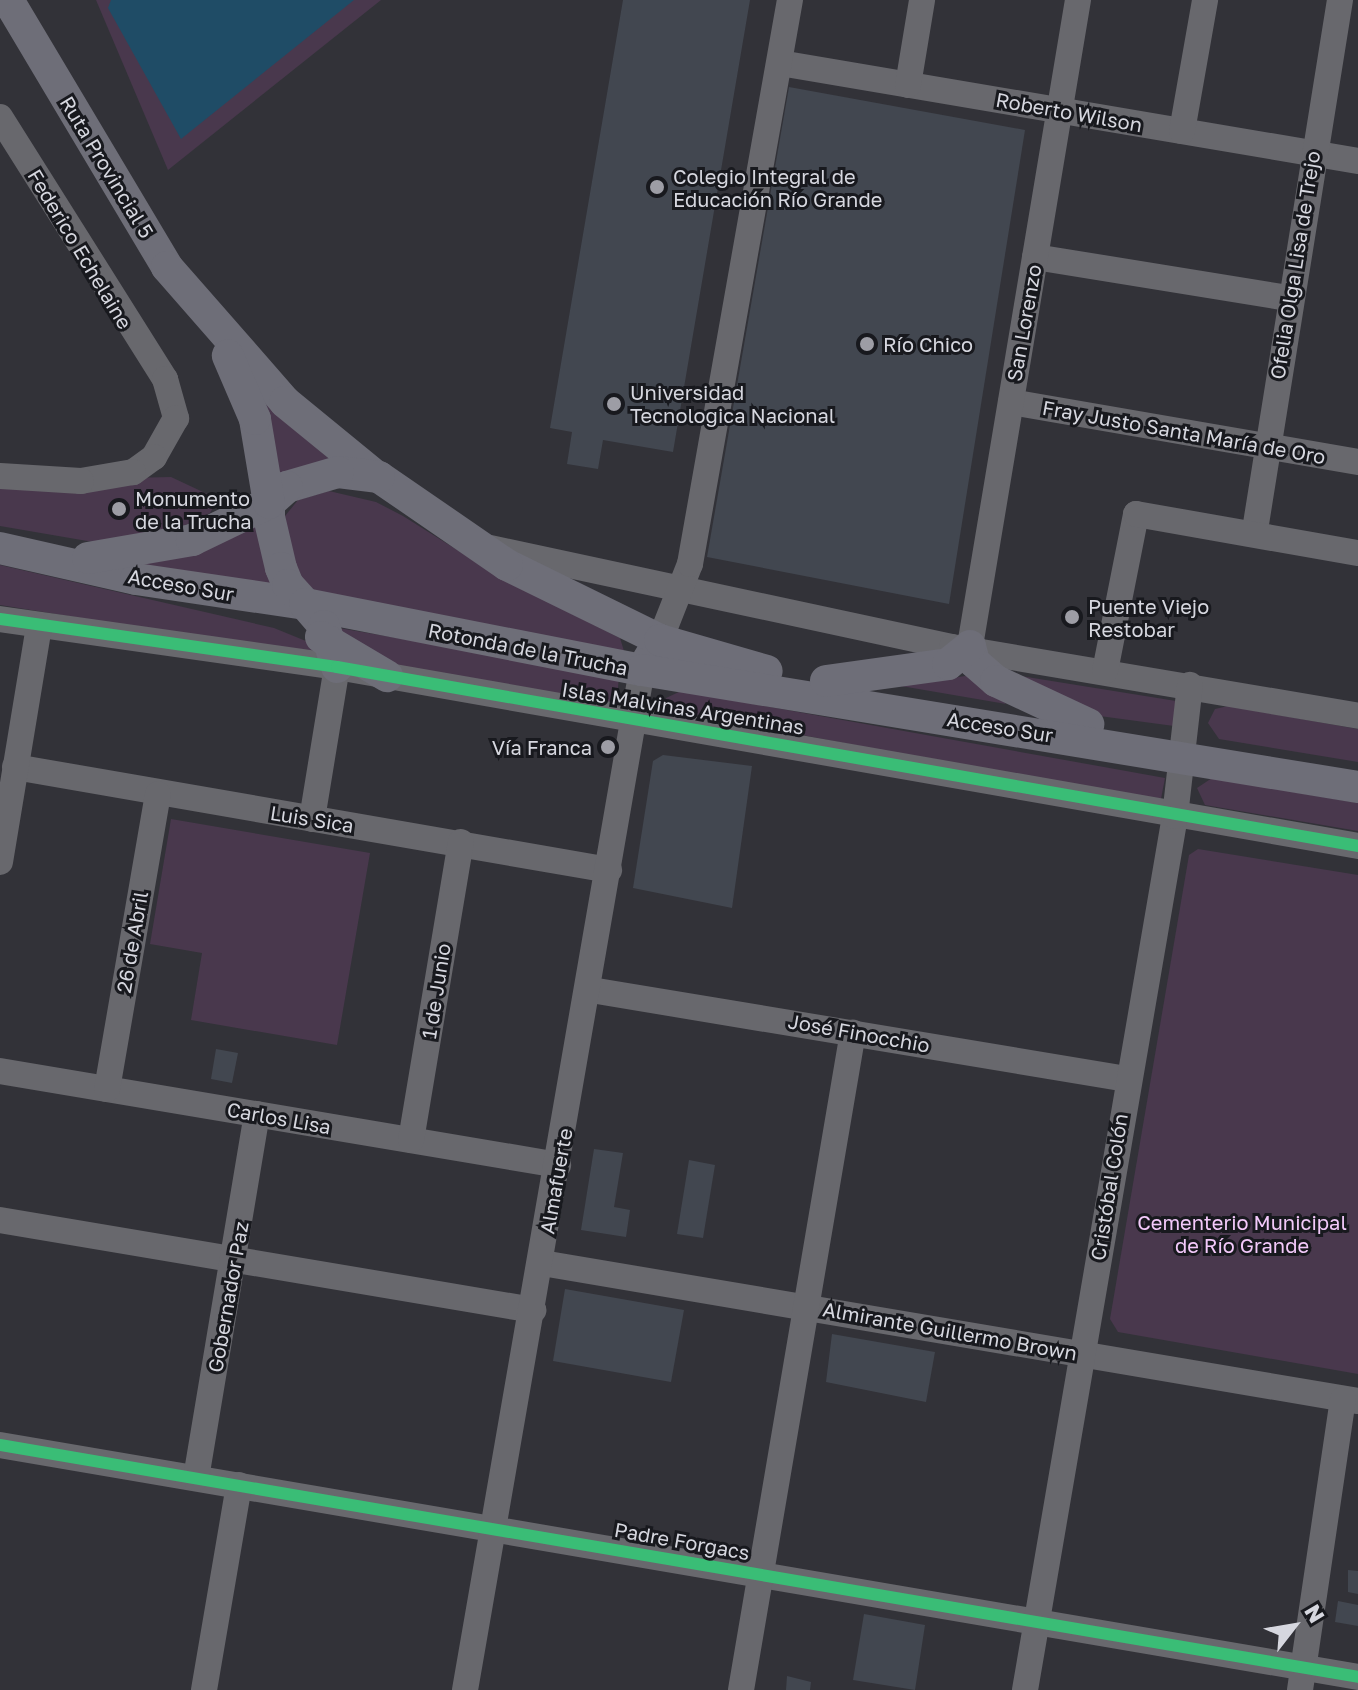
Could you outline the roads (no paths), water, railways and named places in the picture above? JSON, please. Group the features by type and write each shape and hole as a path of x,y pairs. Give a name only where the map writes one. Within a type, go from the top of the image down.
{"main road":[{"name":"Ruta Provincial 5","path":"8,0 167,267 214,328 285,402 379,477"},
{"name":"Ruta Provincial 5","path":"214,328 255,419 269,503"},
{"path":"335,655 273,550 269,503 315,476 379,477"},
{"name":"Rotonda de la Trucha","path":"305,604 642,670 660,640 629,630 465,539 379,477"},
{"name":"Acceso Sur","path":"59,558 121,556 192,540 269,503"},
{"name":"Acceso Sur","path":"0,548 201,590 305,604"},
{"path":"201,590 288,620 335,655 387,676"},
{"name":"Acceso Sur","path":"660,640 754,669 1088,724 1179,748 1358,787"},
{"path":"826,681 948,664 970,646 974,662 996,681 1088,724"},
{"name":"Acceso Sur","path":"642,670 1179,748 1358,770"}],"street":[{"path":"660,640 681,590 790,0"},
{"path":"908,85 922,0"},
{"name":"San Lorenzo","path":"970,646 1078,0"},
{"path":"1182,131 1205,0"},
{"name":"Ofelia Olga Lisa de Trejo","path":"1255,530 1312,154 1340,0"},
{"name":"Roberto Wilson","path":"780,63 1358,161"},
{"name":"Federico Echelaine","path":"0,117 136,341 174,397 169,434 154,457 133,472 48,481 0,476"},
{"path":"1035,257 1289,298"},
{"name":"Fray Justo Santa María de Oro","path":"1011,402 1358,462"},
{"path":"1105,671 1136,514 1255,530 1358,553"},
{"path":"465,539 681,590 1358,716"},
{"path":"0,619 39,627 335,655 312,819"},
{"path":"0,862 39,627"},
{"name":"Almafuerte","path":"465,1690 591,990 642,670"},
{"name":"Islas Malvinas Argentinas","path":"387,676 635,722 1358,846"},
{"name":"Cristóbal Colón","path":"1025,1690 1127,1079 1175,816 1179,748 1190,685"},
{"name":"Luis Sica","path":"15,767 609,870"},
{"name":"26 de Abril","path":"107,1089 158,794"},
{"name":"1 de Junio","path":"411,1140 461,842"},
{"name":"José Finocchio","path":"591,990 1127,1079"},
{"path":"741,1690 853,1032"},
{"name":"Carlos Lisa","path":"0,1071 558,1165"},
{"name":"Gobernador Paz","path":"196,1478 257,1114"},
{"path":"0,1220 533,1310"},
{"name":"Almirante Guillermo Brown","path":"542,1263 1351,1400"},
{"path":"1302,1679 1351,1400"},
{"name":"Padre Forgacs","path":"0,1445 1038,1622 1302,1679 1358,1677"},
{"path":"204,1690 239,1485"}],"water":[{"path":"111,0 354,0 181,139 108,8"}],"place":[{"name":"Colegio Integral de Educación Río Grande","path":"657,187"},
{"name":"Río Chico","path":"867,344"},
{"name":"Universidad Tecnologica Nacional","path":"614,404"},
{"name":"Monumento de la Trucha","path":"119,509"},
{"name":"Puente Viejo Restobar","path":"1072,617"},
{"name":"Vía Franca","path":"608,747"}],"park label":[{"name":"Cementerio Municipal de Río Grande","path":"1242,1234"}]}
